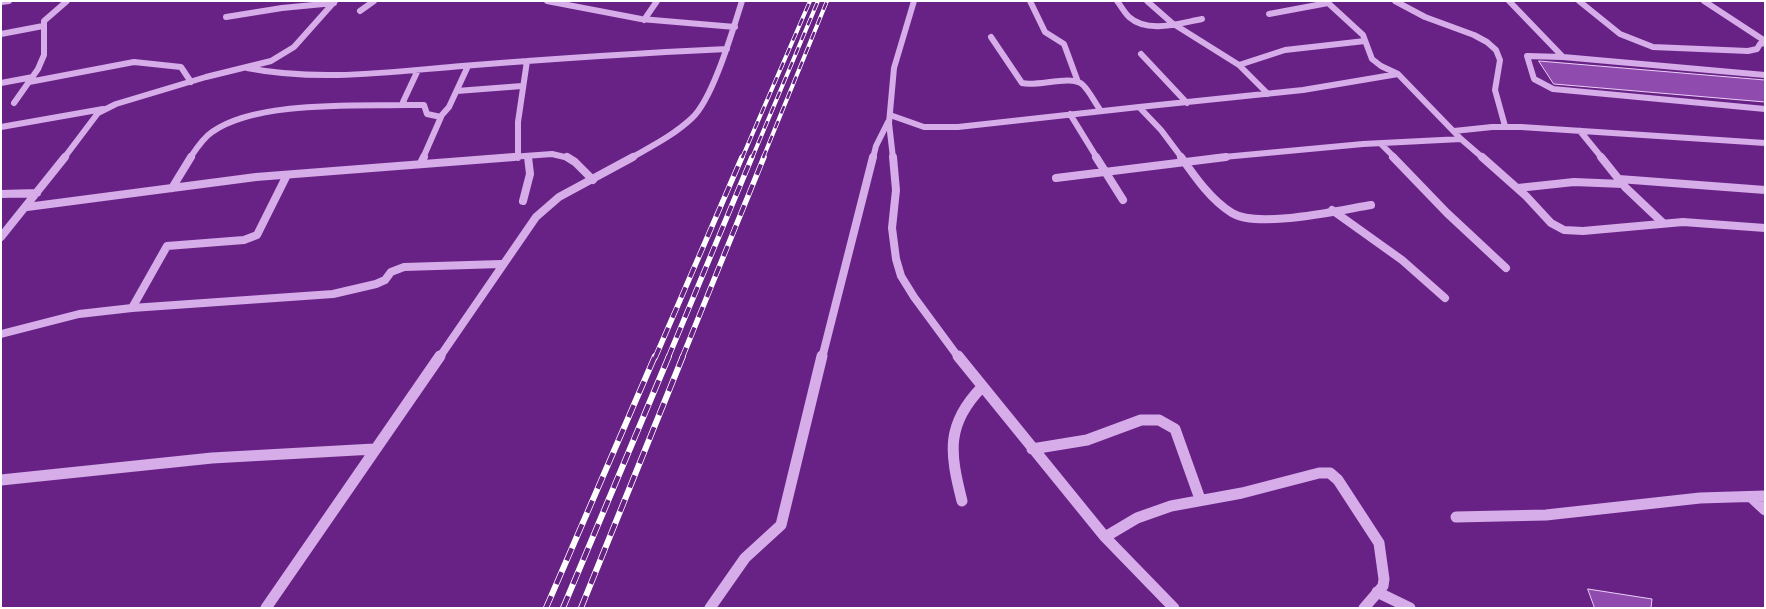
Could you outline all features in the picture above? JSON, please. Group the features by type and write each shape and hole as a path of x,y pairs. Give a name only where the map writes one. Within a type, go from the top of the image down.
{"street":[{"path":"1,2 9,1"},
{"path":"14,103 31,80 44,55 46,48 43,26 48,17 67,1"},
{"path":"360,10 374,1"},
{"path":"547,1 644,20 735,27"},
{"path":"644,20 657,1"},
{"path":"266,608 501,264 536,217 559,197 593,180 671,135 694,117 704,100 727,49 742,1"},
{"path":"914,1 894,68 890,117 896,190 892,237 901,276 926,313 982,387 1032,449 1105,537 1174,608"},
{"path":"1030,1 1045,32 1064,44 1078,82 1082,84 1101,110"},
{"path":"1117,1 1132,20 1139,23 1155,26 1202,19"},
{"path":"1147,1 1172,23 1239,65 1268,94"},
{"path":"1394,1 1425,17 1474,35 1487,42 1496,50 1500,60 1495,90 1504,126"},
{"path":"1509,1 1563,57"},
{"path":"1580,1 1620,34 1652,47 1748,51 1757,49 1760,44 1765,42"},
{"path":"1704,1 1765,42"},
{"path":"226,17 335,2"},
{"path":"1,127 106,108 191,82 271,61 294,47 335,2"},
{"path":"1270,14 1327,2 1358,29 1372,59 1381,66 1398,74 1461,138 1518,188 1551,222 1564,230 1583,231 1683,222 1765,228"},
{"path":"1,34 43,26"},
{"path":"991,37 1014,73 1025,85 1078,82"},
{"path":"1239,65 1285,50 1365,41"},
{"path":"247,68 268,73 323,77 603,55 727,49"},
{"path":"1141,54 1187,103"},
{"path":"1765,75 1563,57 1527,56 1534,79 1552,89 1765,109"},
{"path":"518,158 516,123 527,61"},
{"path":"1,83 31,80 134,62 181,67 191,82"},
{"path":"421,163 441,120 441,116 449,107 468,66"},
{"path":"406,105 404,98 418,70"},
{"path":"890,117 912,124 958,127 1101,110 1268,94 1398,74"},
{"path":"457,91 522,86"},
{"path":"172,188 210,134 236,120 280,111 406,105 424,105 427,114 441,116"},
{"path":"1139,107 1157,123 1184,161 1226,210 1238,216 1264,220 1372,204"},
{"path":"1,237 27,207 91,120 106,108"},
{"path":"1070,114 1124,200"},
{"path":"710,608 745,558 781,525 850,241 876,146 890,117"},
{"path":"1454,131 1504,126 1765,143"},
{"path":"1580,131 1621,182 1663,223"},
{"path":"1056,178 1184,161 1461,138"},
{"path":"1381,144 1447,213 1506,268"},
{"path":"27,207 287,175 552,154 565,155 593,180"},
{"path":"523,201 530,178 528,157"},
{"path":"132,308 167,246 244,240 257,234 287,175"},
{"path":"1518,188 1565,183 1621,182 1765,190"},
{"path":"1,194 37,193"},
{"path":"1332,210 1402,260 1445,298"},
{"path":"1,334 79,314 132,308 332,294 376,284 385,280 391,272 404,267 501,264"},
{"path":"962,501 954,470 952,449 954,433 959,416 965,405 982,387"},
{"path":"1032,449 1104,436 1136,421 1159,419 1170,424 1175,429 1200,499"},
{"path":"1,480 212,458 374,449"},
{"path":"1105,537 1151,512 1200,499 1242,493 1320,473 1330,474 1338,480 1379,543 1384,579 1383,586 1364,608"},
{"path":"1751,496 1765,510"},
{"path":"1456,517 1546,515 1700,498 1765,496"},
{"path":"1377,592 1410,608"}],"building":[{"path":"1539,61 1765,80 1765,102 1554,84"},
{"path":"1588,589 1652,599 1651,608 1595,608"}],"railway":[{"path":"742,158 810,1"},
{"path":"752,158 818,1"},
{"path":"763,158 827,1"},
{"path":"655,358 742,157"},
{"path":"668,358 752,157"},
{"path":"682,358 764,157"},
{"path":"546,608 655,356"},
{"path":"563,608 669,356"},
{"path":"581,608 683,356"}]}
